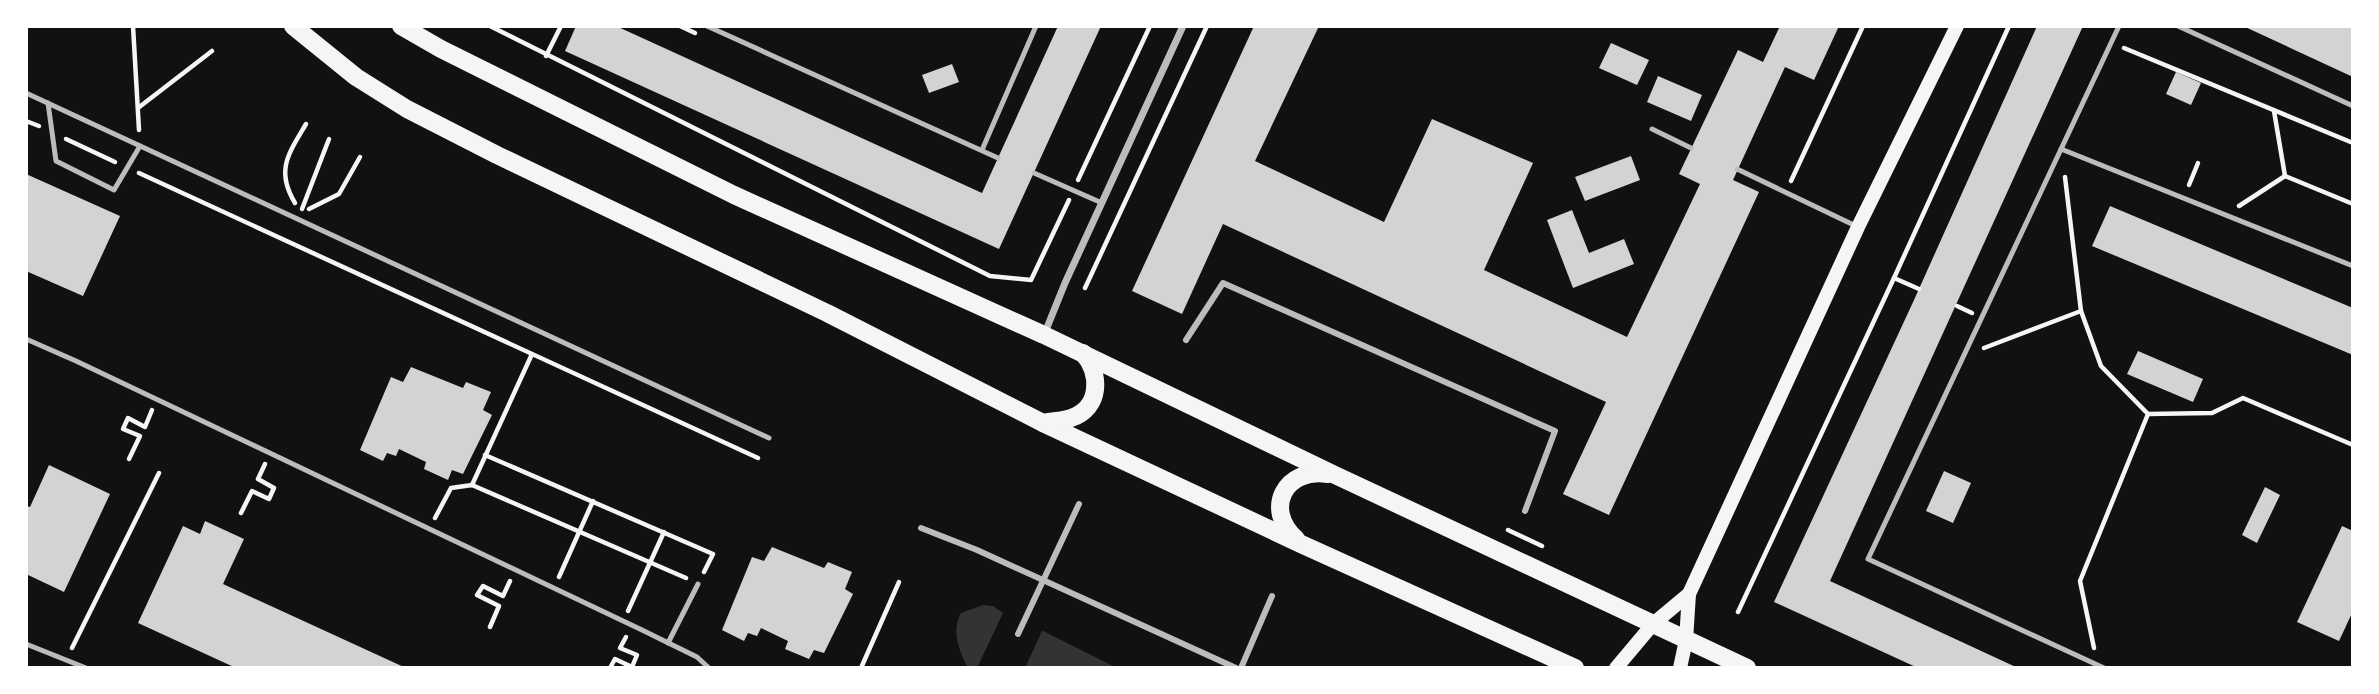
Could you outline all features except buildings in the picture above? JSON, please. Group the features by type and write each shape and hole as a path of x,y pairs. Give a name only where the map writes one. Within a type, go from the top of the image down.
{"main road":[{"path":"293,26 356,76 407,109 496,155 827,313 1043,423 1575,668"},
{"path":"401,26 441,49 734,195 1044,335 1747,668"},
{"path":"1680,668 1686,640 1689,594 1858,227 1957,26"},
{"path":"1043,423 1070,419 1082,413 1093,399 1096,376 1093,367 1082,353"},
{"path":"1301,544 1284,526 1279,507 1281,497 1286,488 1301,475 1335,475"},
{"path":"1616,668 1653,624 1689,594"}],"street":[{"path":"1044,335 1065,283 1184,26"},
{"path":"1186,341 1223,283 1555,431 1525,511"},
{"path":"1018,634 1079,505"},
{"path":"921,528 1238,668 1272,596"}],"lane":[{"path":"707,26 998,158"},
{"path":"982,150 1036,26"},
{"path":"2104,668 1868,559 2119,26"},
{"path":"2178,26 2353,106"},
{"path":"26,93 769,438"},
{"path":"48,103 56,161 114,190 140,146"},
{"path":"1652,129 1691,148"},
{"path":"2061,149 2353,266"},
{"path":"1737,169 1858,227"},
{"path":"1034,173 1102,203"},
{"path":"26,340 157,399 632,625 698,657 709,668"},
{"path":"668,643 698,584"},
{"path":"26,644 86,668"}],"path":[{"path":"133,26 140,146"},
{"path":"490,26 990,276 1031,280 1150,26"},
{"path":"546,56 561,26"},
{"path":"1085,288 1207,26"},
{"path":"1786,192 1863,26"},
{"path":"1738,612 2009,26"},
{"path":"2112,42 2353,144"},
{"path":"138,108 212,51"},
{"path":"2274,111 2285,176"},
{"path":"26,121 758,458"},
{"path":"301,212 290,195 285,175 285,160 306,124"},
{"path":"299,219 329,139"},
{"path":"2061,149 2081,311 2101,366 2148,414 2212,413 2243,398 2353,445"},
{"path":"301,212 339,194 360,157"},
{"path":"2184,198 2198,163"},
{"path":"2285,176 2353,204"},
{"path":"2226,215 2285,176"},
{"path":"1894,278 1919,289"},
{"path":"1965,355 2081,311"},
{"path":"472,485 532,354"},
{"path":"129,459 140,436 123,429 128,418 145,426 157,399"},
{"path":"2096,666 2080,581 2148,414"},
{"path":"241,513 252,491 269,499 274,488 258,479 270,453"},
{"path":"430,529 451,488 472,485 698,584 713,554 485,455"},
{"path":"66,660 159,473"},
{"path":"554,588 593,501"},
{"path":"1508,530 1542,545"},
{"path":"623,621 664,532"},
{"path":"490,626 499,606 477,595 483,586 503,596 515,570"},
{"path":"861,668 898,582"},
{"path":"610,668 615,659 632,667 637,655 620,648 632,625"}],"shaded area":[{"path":"983,605 993,606 1003,613 978,666 980,668 968,668 957,640 958,620 961,613"},
{"path":"1043,631 1117,668 1025,668"}]}
